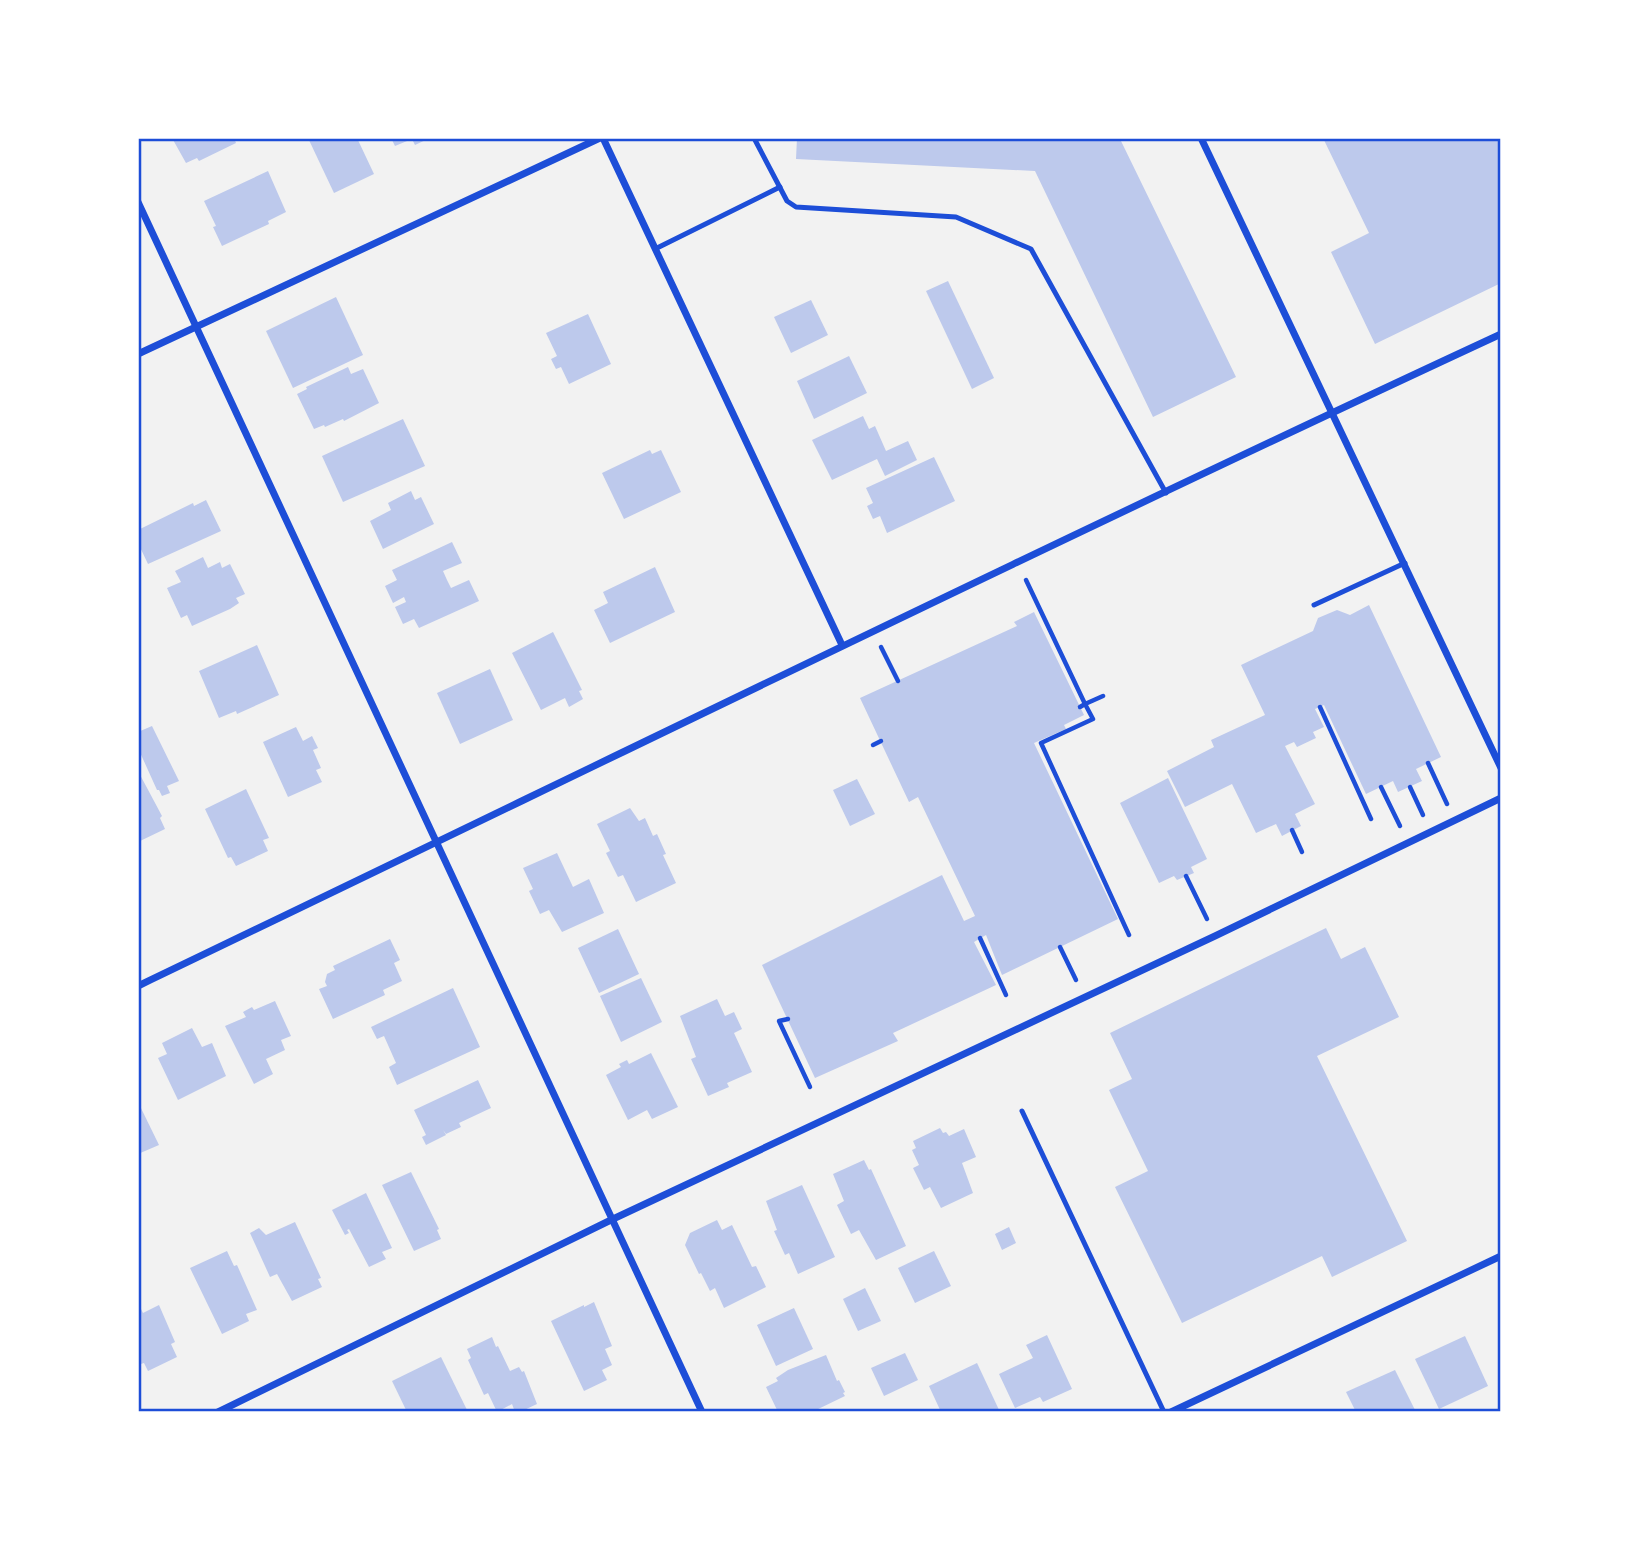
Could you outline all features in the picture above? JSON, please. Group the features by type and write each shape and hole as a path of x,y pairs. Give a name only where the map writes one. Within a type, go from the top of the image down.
{"street":[{"path":"138,354 602,138 842,645"},
{"path":"1201,138 1501,768"},
{"path":"138,202 702,1412"},
{"path":"138,986 842,645 1501,334"},
{"path":"218,1412 613,1219 1215,936 1501,798"},
{"path":"1171,1412 1501,1256"}],"lane":[{"path":"754,138 787,201 796,207 956,217 1031,249 1166,492"},
{"path":"655,249 780,187"},
{"path":"1314,605 1405,563"},
{"path":"1022,1111 1164,1412"}],"path":[{"path":"1033,595 1043,623 1083,706 1093,719 1041,743 1129,935"},
{"path":"890,666 898,681"},
{"path":"1083,706 1103,696"},
{"path":"1320,707 1371,819"},
{"path":"873,745 881,741"},
{"path":"1427,763 1455,821"},
{"path":"1381,787 1408,843"},
{"path":"1410,787 1430,832"},
{"path":"1292,831 1302,852"},
{"path":"1186,876 1215,936"},
{"path":"980,938 1006,995"},
{"path":"1060,947 1084,997"},
{"path":"788,1018 779,1021 810,1087"}],"building":[{"path":"172,138 234,138 236,143 199,161 197,158 186,163"},
{"path":"308,138 357,138 374,174 334,193"},
{"path":"391,138 430,138 415,145 412,139 395,146"},
{"path":"797,138 1098,138 1121,141 1236,377 1153,417 1035,171 796,159"},
{"path":"1323,138 1501,138 1501,283 1375,344 1331,252 1369,233"},
{"path":"268,171 286,212 268,221 269,224 222,246 204,201"},
{"path":"948,281 994,378 972,389 926,291"},
{"path":"336,297 363,355 293,388 266,331"},
{"path":"811,300 828,335 791,353 774,317"},
{"path":"588,314 611,364 569,384 561,367 556,369 551,359 557,356 546,333"},
{"path":"849,356 867,393 814,419 797,381"},
{"path":"348,367 351,374 363,369 379,403 344,421 343,419 314,429 297,394"},
{"path":"863,416 869,429 875,426 886,451 908,441 917,460 885,476 877,459 832,480 812,440"},
{"path":"403,419 425,466 343,502 322,456"},
{"path":"650,450 652,454 661,450 681,492 624,519 602,473"},
{"path":"934,457 955,501 887,533 880,516 873,519 867,506 873,503 866,488"},
{"path":"411,491 415,500 421,497 434,524 383,549 370,521 391,510 388,503"},
{"path":"206,500 221,531 148,564 138,543 138,530 193,503 194,506"},
{"path":"452,542 462,563 443,571 447,580 451,588 469,580 479,601 419,628 414,619 403,624 395,607 406,602 404,597 393,603 385,586 397,580 392,570"},
{"path":"203,557 208,568 220,562 222,568 230,564 245,594 236,598 239,603 230,609 192,626 187,615 181,618 167,588 181,582 175,571"},
{"path":"655,567 675,612 610,643 594,610 608,603 603,592"},
{"path":"1369,605 1441,757 1416,769 1422,781 1398,792 1393,781 1366,794 1324,705 1315,709 1324,727 1313,732 1316,738 1297,747 1294,742 1285,746 1315,804 1295,814 1301,826 1282,836 1276,824 1256,833 1232,784 1185,807 1167,771 1214,747 1211,740 1265,715 1241,665 1313,631 1318,618 1337,610 1350,615"},
{"path":"1034,612 1084,715 1064,725 1066,729 1034,743 1118,919 1002,975 986,935 974,942 996,985 893,1033 898,1041 815,1078 762,965 942,875 964,921 975,916 918,797 909,802 860,698 1017,626 1014,622"},
{"path":"553,632 582,690 579,691 583,699 569,707 565,698 541,710 512,653"},
{"path":"257,645 279,695 237,714 236,711 219,718 199,671"},
{"path":"490,669 513,720 460,744 437,693"},
{"path":"152,726 179,781 167,786 170,793 162,796 138,748 138,732"},
{"path":"296,727 303,741 312,736 318,748 313,750 321,768 316,770 322,782 288,797 263,742"},
{"path":"138,771 162,816 160,818 165,829 138,842"},
{"path":"1168,778 1207,859 1191,867 1194,873 1177,880 1174,876 1159,883 1120,803"},
{"path":"857,779 875,814 850,826 833,790"},
{"path":"246,789 269,838 263,840 268,851 236,866 231,857 228,858 205,809"},
{"path":"630,808 639,821 645,818 653,836 657,834 676,883 636,902 623,875 618,877 606,853 610,851 597,824"},
{"path":"557,853 573,887 589,879 604,913 562,932 549,910 540,914 529,891 533,889 523,868"},
{"path":"1326,928 1341,959 1365,947 1399,1017 1317,1056 1407,1241 1332,1277 1322,1256 1182,1323 1115,1187 1148,1171 1109,1090 1132,1079 1110,1033"},
{"path":"618,929 639,974 599,993 578,948"},
{"path":"390,939 400,960 394,963 402,981 383,990 385,995 333,1019 319,989 327,986 327,974 335,970 333,966"},
{"path":"641,978 662,1022 621,1042 600,996"},
{"path":"453,988 480,1047 397,1085 389,1067 396,1063 384,1036 377,1039 371,1027"},
{"path":"717,999 725,1016 734,1012 742,1029 734,1033 752,1072 727,1083 729,1087 708,1096 691,1059 696,1057 680,1016"},
{"path":"275,1001 291,1036 281,1040 285,1050 266,1059 273,1074 254,1084 225,1026 246,1017 243,1012 252,1007 254,1010"},
{"path":"192,1028 202,1047 212,1043 226,1076 178,1100 158,1058 167,1054 162,1043"},
{"path":"651,1053 678,1107 652,1119 647,1110 628,1120 606,1075 621,1067 619,1064 627,1060 629,1064"},
{"path":"478,1080 491,1108 459,1123 461,1127 446,1134 443,1130 446,1135 426,1145 422,1137 426,1135 414,1110"},
{"path":"138,1102 159,1145 138,1154"},
{"path":"940,1128 949,1136 964,1129 976,1157 962,1163 973,1193 941,1208 930,1187 924,1190 913,1168 919,1165 912,1150 916,1148 913,1141"},
{"path":"864,1160 869,1170 871,1169 906,1246 876,1260 859,1230 851,1234 837,1205 844,1201 833,1174"},
{"path":"411,1172 439,1229 437,1230 441,1239 414,1251 382,1185"},
{"path":"802,1185 835,1257 798,1274 789,1253 785,1255 774,1231 777,1230 766,1201"},
{"path":"366,1193 392,1248 382,1252 386,1259 369,1267 349,1229 349,1233 345,1235 332,1210"},
{"path":"717,1220 722,1230 732,1225 752,1267 756,1266 766,1287 724,1308 715,1288 710,1291 701,1273 699,1274 685,1245 690,1233"},
{"path":"295,1222 321,1278 318,1279 322,1287 292,1301 277,1274 270,1277 250,1233 259,1228 266,1235"},
{"path":"1009,1227 1016,1243 1002,1250 995,1234"},
{"path":"227,1251 234,1266 237,1265 257,1310 246,1314 249,1321 222,1334 190,1268"},
{"path":"934,1251 951,1286 915,1303 898,1268"},
{"path":"865,1288 881,1321 858,1331 843,1299"},
{"path":"594,1302 612,1346 605,1349 612,1365 602,1370 607,1380 584,1391 551,1321"},
{"path":"138,1303 143,1313 159,1305 175,1342 171,1344 177,1357 148,1371 144,1363 138,1365"},
{"path":"794,1308 813,1349 776,1366 757,1325"},
{"path":"1047,1335 1072,1389 1043,1402 1040,1397 1015,1408 999,1374 1033,1358 1026,1345"},
{"path":"1465,1336 1488,1386 1439,1409 1415,1359"},
{"path":"492,1337 510,1371 519,1367 524,1371 537,1404 515,1412 512,1404 497,1412 488,1393 484,1395 468,1360 471,1358 467,1349"},
{"path":"905,1353 918,1380 884,1396 871,1368"},
{"path":"826,1355 845,1396 812,1412 778,1412 766,1387 778,1381 776,1378 788,1370"},
{"path":"441,1357 468,1412 407,1412 392,1381"},
{"path":"977,1363 1000,1412 941,1412 929,1386"},
{"path":"1395,1370 1416,1412 1356,1412 1346,1392"}]}
